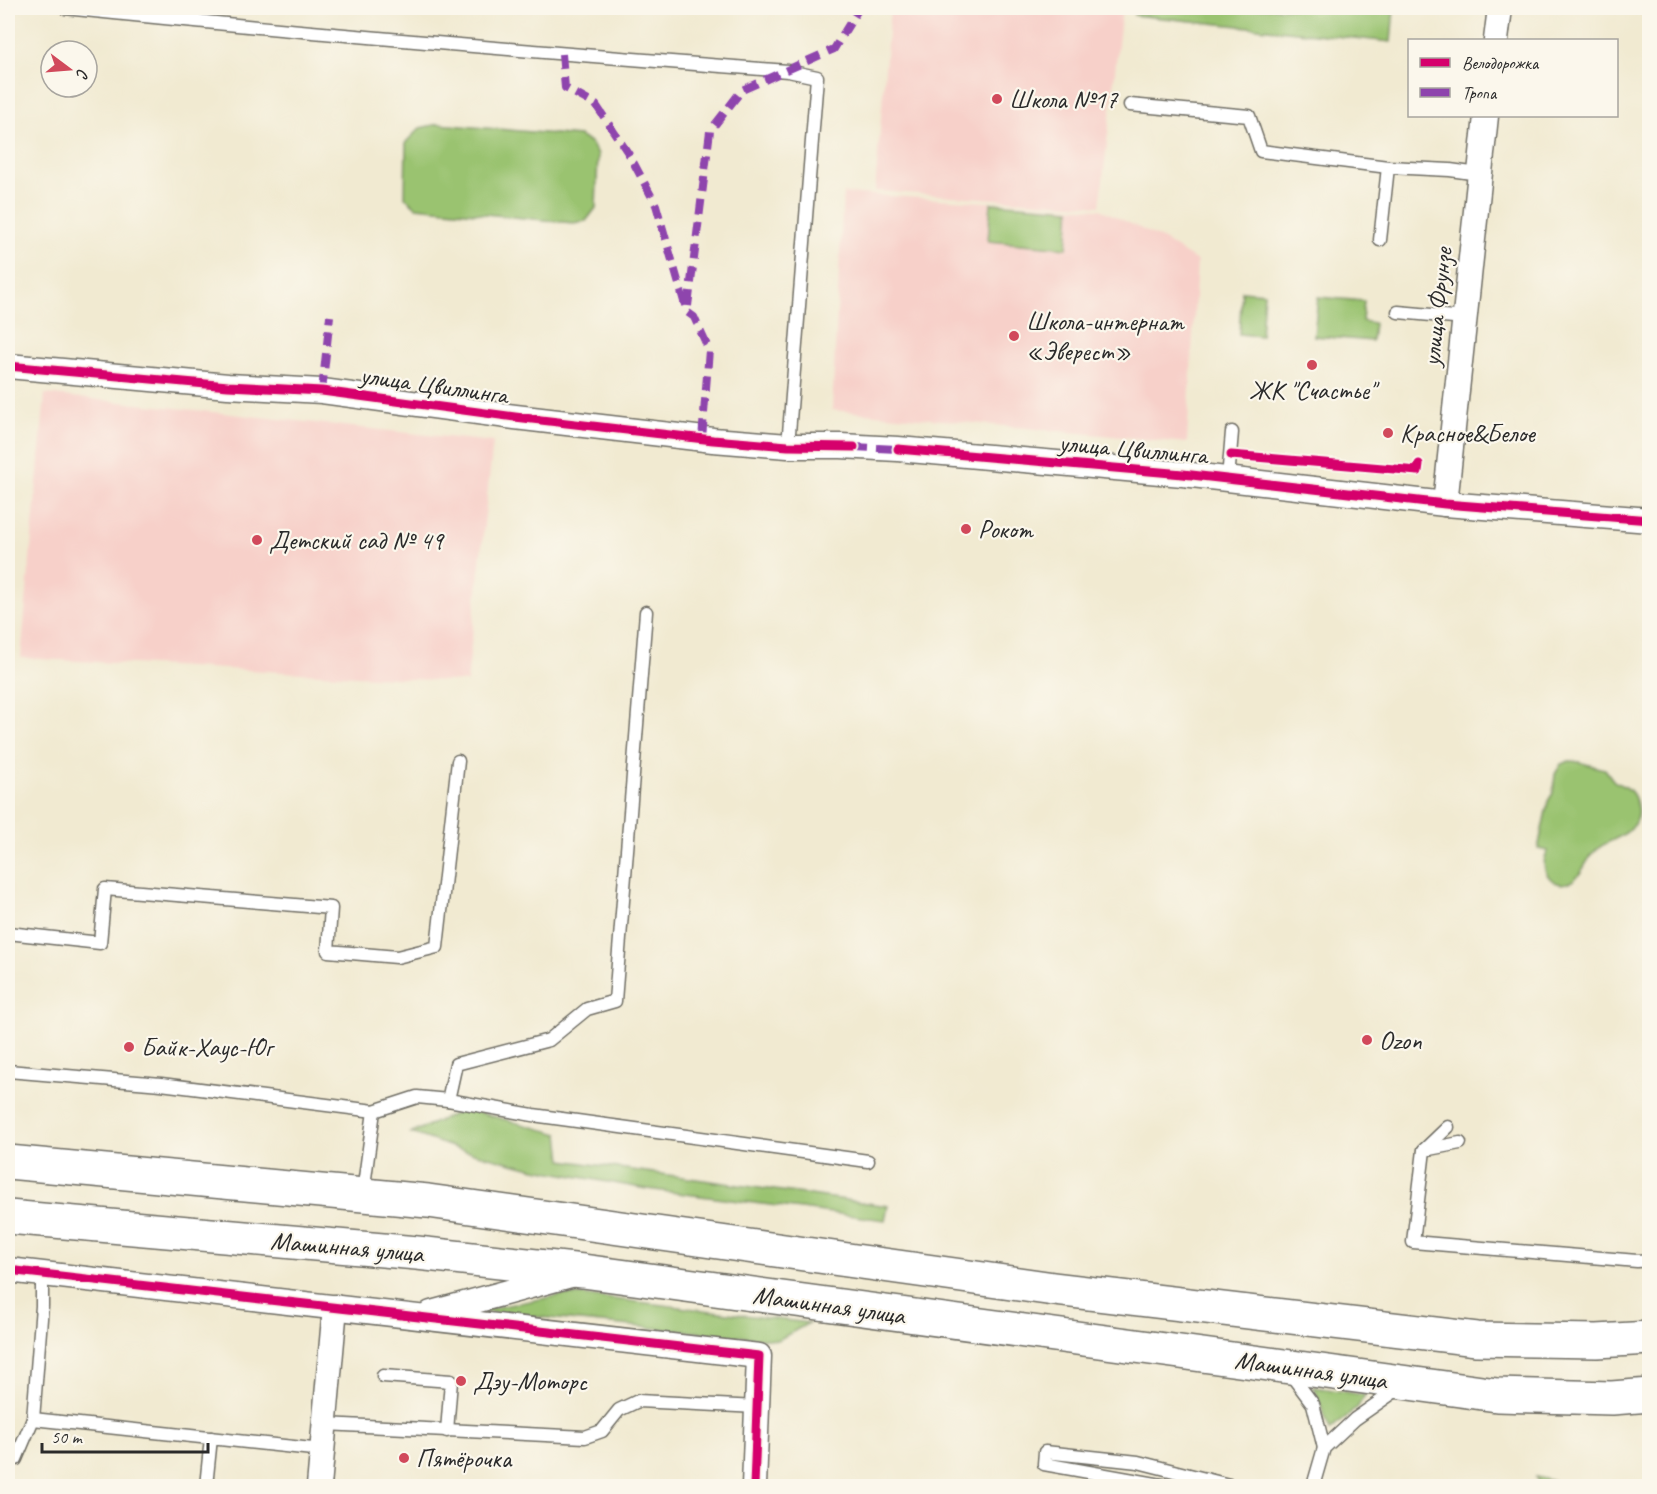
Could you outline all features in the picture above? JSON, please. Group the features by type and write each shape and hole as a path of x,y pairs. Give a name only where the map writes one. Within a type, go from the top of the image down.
{"main road":[{"name":"Машинная улица","path":"8,1162 428,1201 1054,1289 1477,1339 1597,1341 1650,1338"},
{"name":"Машинная улица","path":"8,1217 417,1253 583,1271 1497,1395 1612,1398 1650,1395"}],"street":[{"path":"1496,39 1500,8"},
{"name":"улица Фрунзе","path":"1444,504 1486,117"},
{"name":"улица Цвиллинга","path":"8,366 228,386 322,391 713,440 788,446 898,449 1231,479 1444,504 1650,520"},
{"path":"8,1270 759,1356 754,1486"},
{"path":"417,1317 583,1271"},
{"path":"319,1486 335,1307"}],"lane":[{"path":"65,8 249,27 789,71 817,77 788,446"},
{"path":"1130,105 1249,116 1261,151 1388,167 1479,174"},
{"path":"1380,240 1388,167"},
{"path":"1398,312 1465,318"},
{"path":"1231,479 1235,432"},
{"path":"448,1100 456,1064 549,1040 587,1009 615,1001 646,612"},
{"path":"8,933 100,943 105,889 331,908 328,951 397,957 437,947 458,761"},
{"path":"8,1071 161,1084 374,1111 417,1097 448,1100 533,1115 868,1161"},
{"path":"363,1195 374,1111"},
{"path":"1448,1127 1424,1150 1413,1242 1637,1261 1650,1260"},
{"path":"1424,1150 1460,1143"},
{"path":"8,1458 16,1459 33,1419 42,1306 42,1274"},
{"path":"1284,1366 1313,1404 1324,1448 1313,1486"},
{"path":"383,1376 451,1381 447,1431"},
{"path":"1324,1448 1355,1419 1406,1383"},
{"path":"324,1424 585,1437 602,1431 619,1410 638,1401 757,1407"},
{"path":"33,1419 322,1450"},
{"path":"206,1486 211,1438"},
{"path":"1167,1486 1044,1464 1045,1452 1138,1462 1233,1486"}],"shaded area":[{"name":"Школа №17","path":"890,8 1122,8 1100,206 875,191"},
{"name":"Школа-интернат «Эверест»","path":"843,193 1100,209 1162,239 1197,261 1187,443 832,410"},
{"name":"Детский сад № 49","path":"45,394 493,442 467,682 21,658"}],"green space":[{"path":"1135,8 1394,8 1391,42 1134,15"},
{"path":"438,124 579,136 590,142 598,154 596,208 586,221 573,223 416,207 405,197 406,142 420,128"},
{"path":"991,203 1070,209 1067,248 988,241"},
{"path":"1242,291 1264,293 1261,336 1239,334"},
{"path":"1318,297 1364,301 1362,321 1374,323 1372,341 1314,336"},
{"path":"1569,761 1605,769 1614,781 1632,794 1638,813 1634,824 1627,832 1596,850 1578,876 1563,884 1557,883 1548,876 1544,864 1548,851 1538,849 1548,801 1553,793 1555,774 1561,764"},
{"path":"466,1109 559,1134 562,1160 888,1206 885,1220 647,1189 535,1169 458,1149 411,1133"},
{"path":"562,1295 581,1295 809,1323 778,1340 476,1311"},
{"path":"1314,1387 1365,1395 1357,1408 1330,1430"},
{"path":"1536,1477 1573,1486 1539,1486"}],"marked path":[{"path":"688,306 710,131 742,90 834,49 859,8"},
{"path":"562,54 565,88 596,105 630,156 656,205 687,312 694,317 709,350 702,439"},
{"path":"322,391 330,316"},
{"path":"854,447 898,449"}],"cycle path":[{"path":"8,366 228,386 322,391 713,440 788,446 854,447"},
{"path":"898,449 1183,474 1445,504 1650,520"},
{"path":"1231,455 1418,471 1419,464"},
{"path":"8,1270 759,1356 754,1486"}],"place":[{"name":"Школа №17","path":"997,99"},
{"name":"Школа-интернат «Эверест»","path":"1014,336"},
{"name":"ЖК \"Счастье\"","path":"1312,365"},
{"name":"Красное&Белое","path":"1388,433"},
{"name":"Рокот","path":"966,529"},
{"name":"Детский сад № 49","path":"257,540"},
{"name":"Ozon","path":"1367,1040"},
{"name":"Байк-Хаус-Юг","path":"129,1047"},
{"name":"Дэу-Моторс","path":"461,1381"},
{"name":"Пятёрочка","path":"404,1458"}]}
